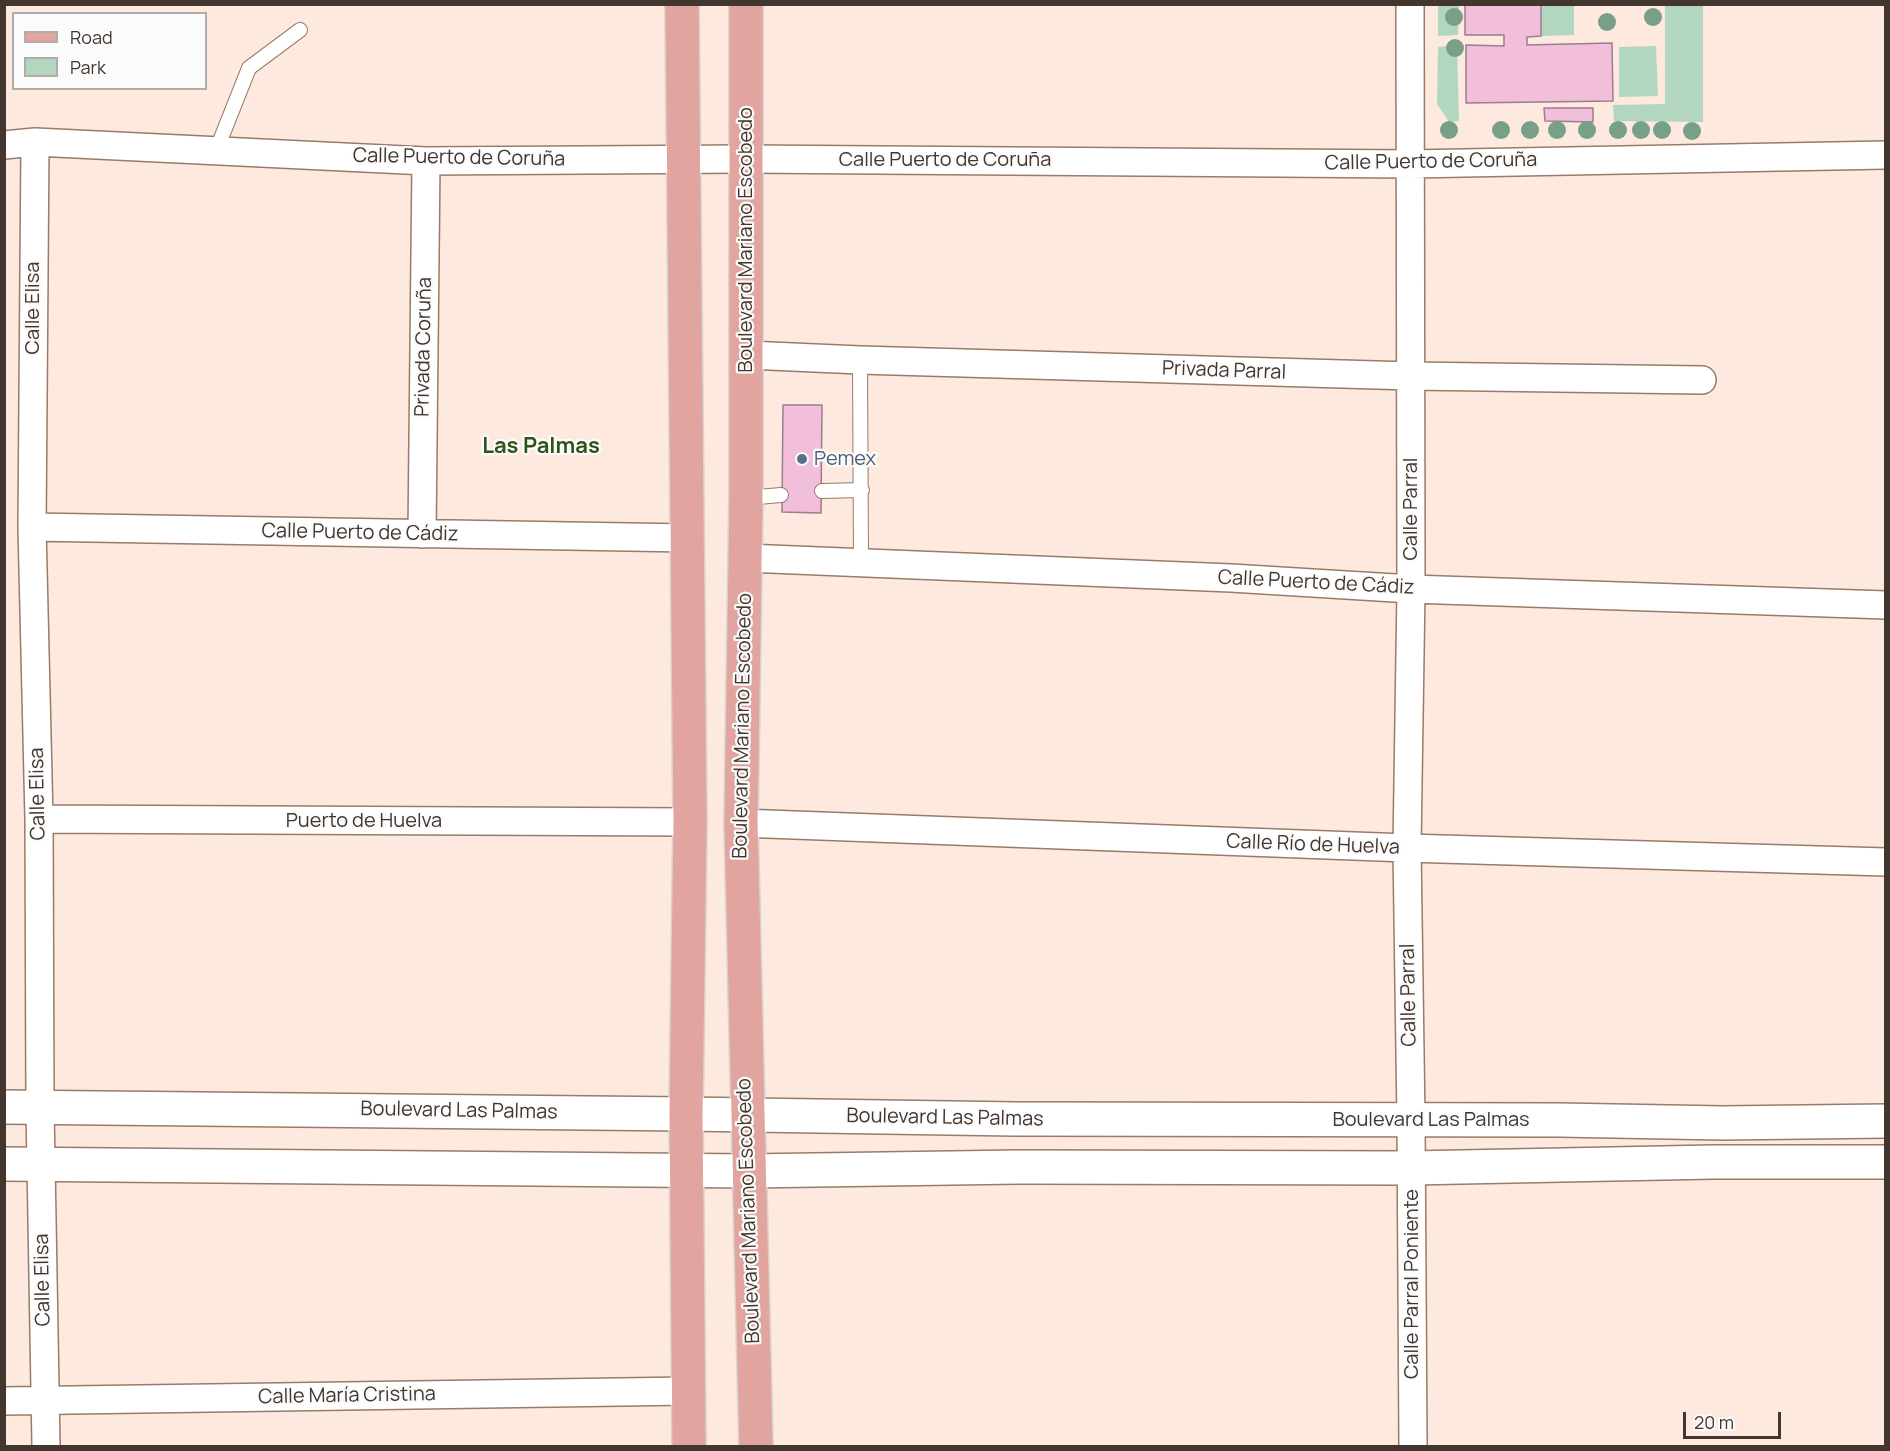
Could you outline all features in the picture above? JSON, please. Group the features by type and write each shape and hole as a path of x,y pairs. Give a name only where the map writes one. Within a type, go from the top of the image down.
{"main road":[{"path":"682,4 690,822 686,1114 689,1446"},
{"name":"Boulevard Mariano Escobedo","path":"746,4 746,558 741,824 746,1115 756,1446"}],"street":[{"name":"Calle Parral","path":"1410,4 1411,589 1407,848 1411,1121"},
{"name":"Calle Puerto de Coruña","path":"4,145 35,142 426,161 745,159 1411,164 1886,155"},
{"name":"Calle Elisa","path":"35,142 32,527 39,819 40,1107 46,1446"},
{"name":"Privada Coruña","path":"422,534 426,161"},
{"name":"Privada Parral","path":"747,355 1411,376 1702,380"},
{"name":"Calle Puerto de Cádiz","path":"32,527 688,538"},
{"name":"Calle Puerto de Cádiz","path":"746,558 1231,578 1411,589 1886,605"},
{"name":"Puerto de Huelva","path":"39,819 690,822"},
{"name":"Calle Río de Huelva","path":"741,824 1407,848 1886,861"},
{"name":"Boulevard Las Palmas","path":"4,1107 1016,1119 1558,1120 1722,1123 1886,1121"},
{"name":"Calle Parral Poniente","path":"1411,1121 1413,1446"},
{"path":"4,1164 748,1171 1019,1167 1411,1168 1713,1162 1886,1162"},
{"name":"Calle María Cristina","path":"4,1401 689,1391"}],"lane":[{"path":"216,151 249,68 300,30"},
{"path":"860,360 861,562"},
{"path":"822,491 862,490"},
{"path":"746,498 781,495"}],"green space":[{"path":"1438,5 1459,5 1458,35 1438,36"},
{"path":"1541,5 1574,5 1574,35 1541,36"},
{"path":"1665,5 1703,5 1703,122 1614,121 1613,105 1665,104"},
{"path":"1457,45 1459,121 1449,122 1437,104 1438,47"},
{"path":"1656,46 1658,96 1619,97 1619,47"}],"building":[{"path":"1465,4 1541,4 1541,36 1527,37 1527,45 1612,43 1613,101 1466,103 1466,45 1504,46 1504,35 1465,35"},
{"path":"1544,108 1593,108 1593,122 1545,121"},
{"name":"Pemex","path":"783,405 822,405 821,513 782,512"}],"place":[{"name":"Pemex","path":"802,459"}],"district":[{"name":"Las Palmas","path":"541,447"}]}
